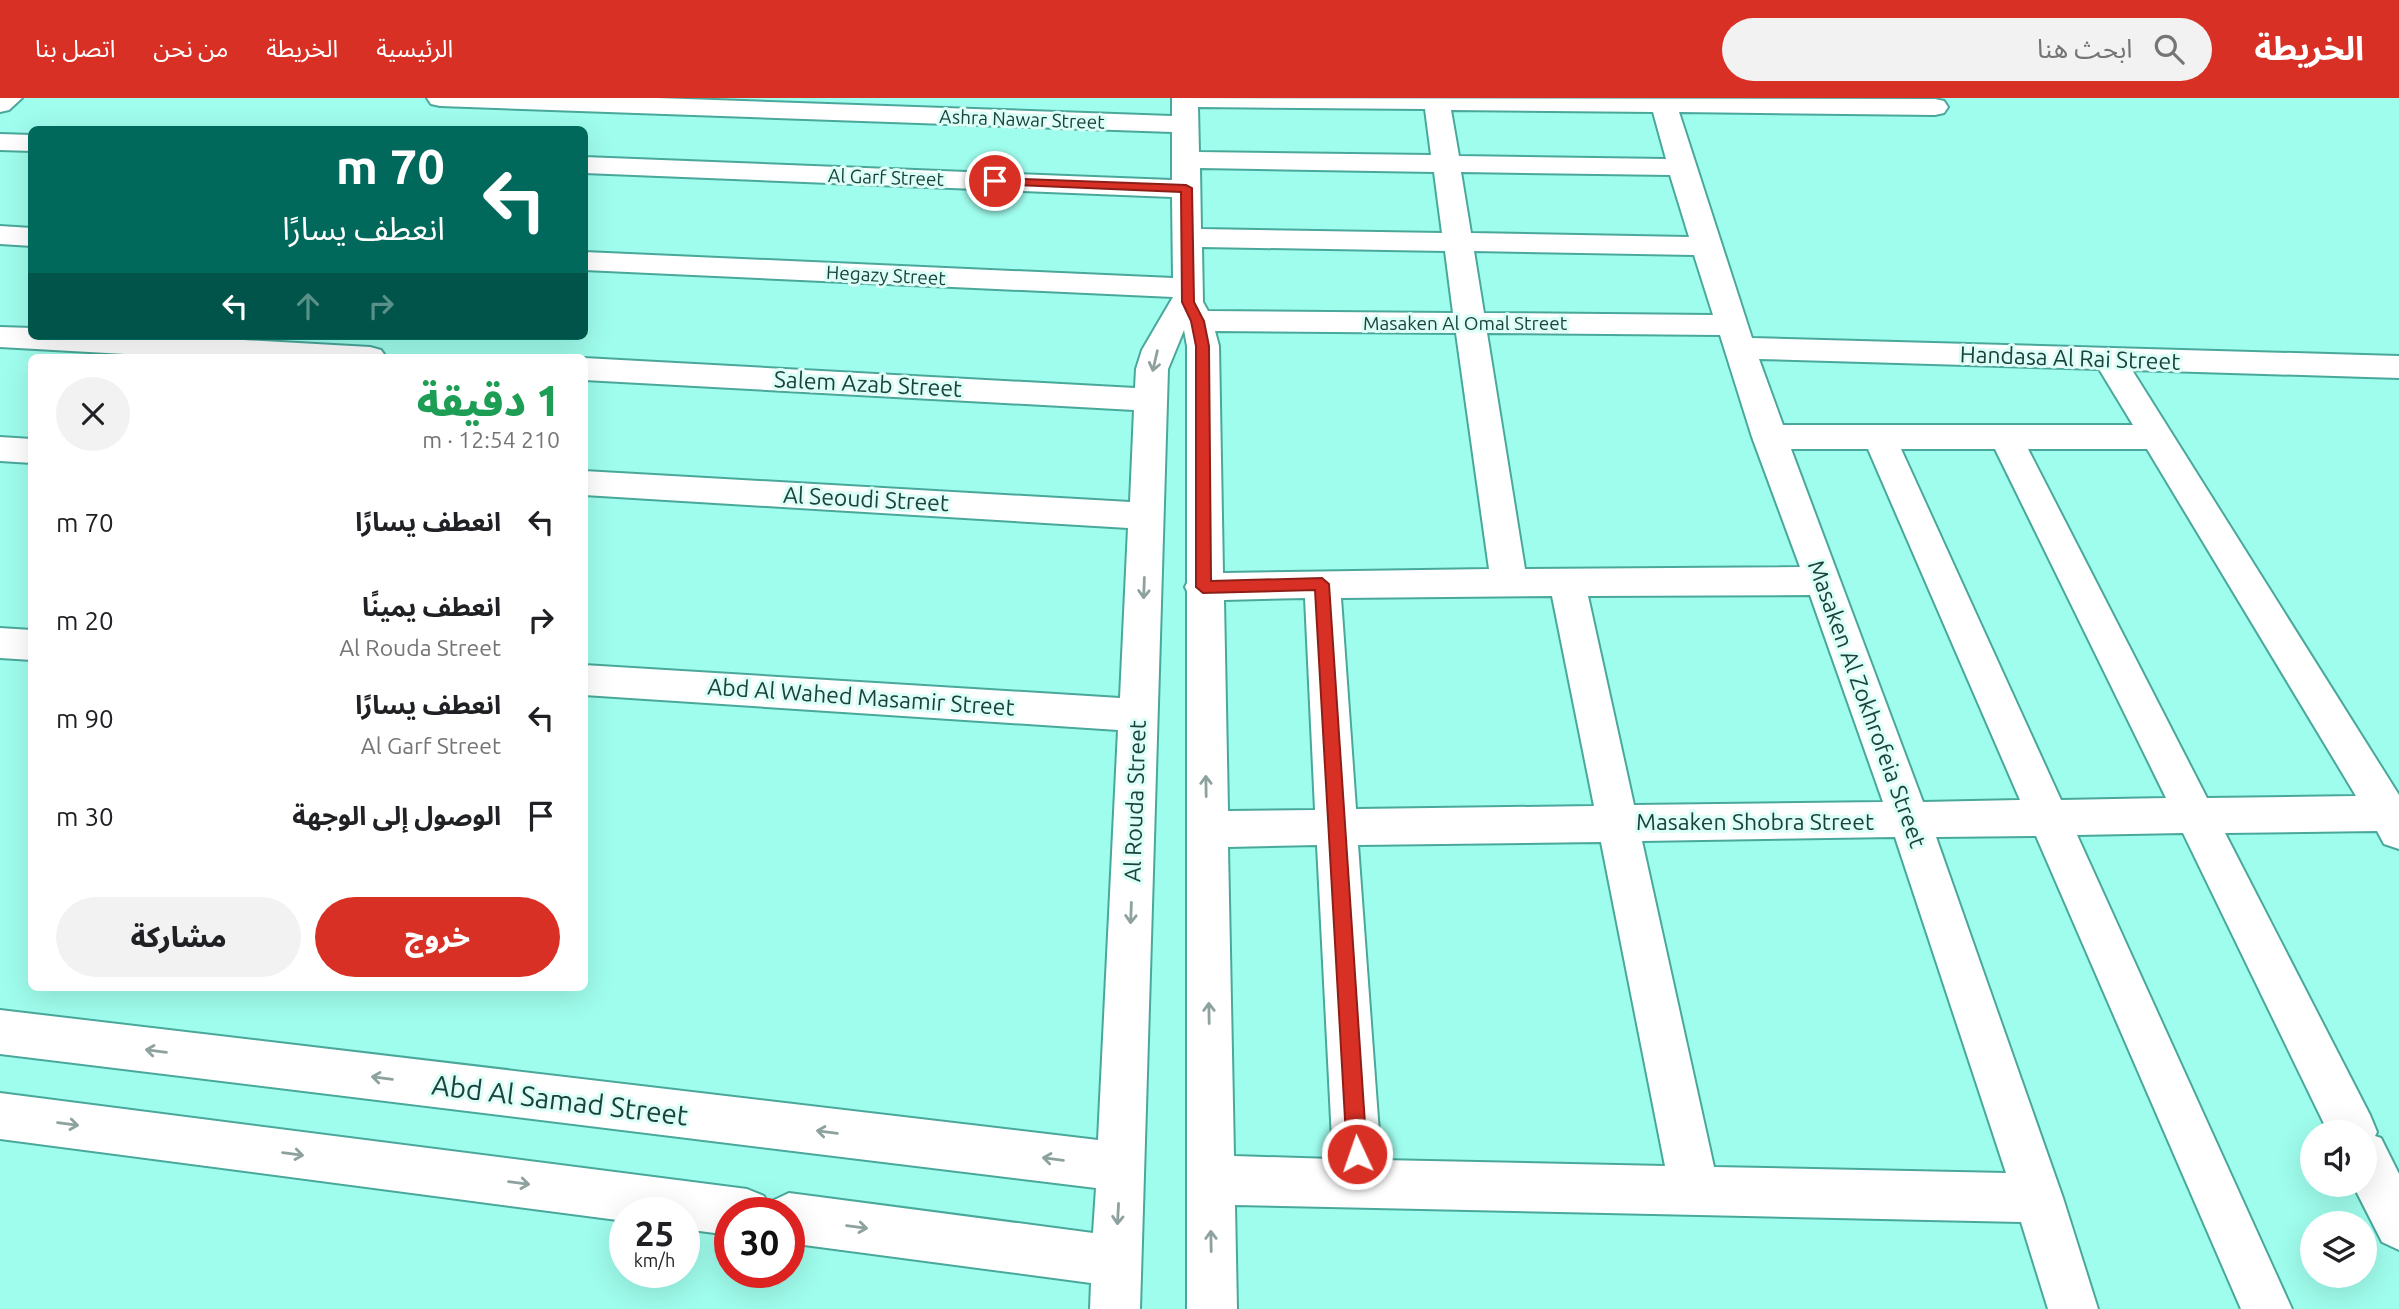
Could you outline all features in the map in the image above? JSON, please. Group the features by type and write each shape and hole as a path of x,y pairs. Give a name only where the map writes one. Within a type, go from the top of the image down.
{"street":[{"path":"0,104 9,98"},
{"name":"Ashra Nawar Street","path":"440,98 1185,107 1281,99 1437,102 1846,102 1935,107"},
{"name":"Masaken Al Zokhrofeia Street","path":"1663,101 1681,167 1769,437 1910,821 2039,1198 2073,1309"},
{"path":"1437,102 1509,583"},
{"path":"1185,107 1191,304 1203,346 1203,587 1212,1309"},
{"path":"0,142 28,144"},
{"path":"1186,160 1681,167"},
{"name":"Al Garf Street","path":"588,165 1186,188"},
{"path":"0,235 28,237"},
{"path":"1187,237 1707,246"},
{"name":"Hegazy Street","path":"588,261 1191,304"},
{"name":"Masaken Al Omal Street","path":"1191,304 1471,323 1737,336"},
{"name":"Al Rouda Street","path":"1115,1309 1152,369 1158,347 1169,326 1191,304"},
{"name":"Handasa Al Rai Street","path":"1737,336 2109,359 2399,367"},
{"path":"0,337 28,339"},
{"path":"56,340 314,354"},
{"path":"2109,359 2393,822"},
{"name":"Salem Azab Street","path":"588,369 1151,400"},
{"path":"1769,437 2157,437"},
{"path":"1879,437 2267,1309"},
{"path":"2006,437 2347,1120"},
{"path":"0,449 28,451"},
{"name":"Al Seoudi Street","path":"588,483 1147,516"},
{"path":"1203,587 1822,581"},
{"path":"1567,583 1695,1192"},
{"path":"1322,584 1359,1182"},
{"path":"0,643 28,645"},
{"name":"Abd Al Wahed Masamir Street","path":"588,680 1138,715"},
{"name":"Masaken Shobra Street","path":"1207,829 2196,816 2393,822"},
{"name":"Abd Al Samad Street","path":"0,1032 1121,1167"},
{"path":"0,1116 714,1209"},
{"path":"1210,1180 2039,1198"},
{"path":"2377,1181 2399,1225"},
{"path":"805,1220 1116,1261"}],"route":[{"path":"995,181 1186,188 1188,302 1197,321 1203,346 1203,587 1322,584 1357,1154"}]}
